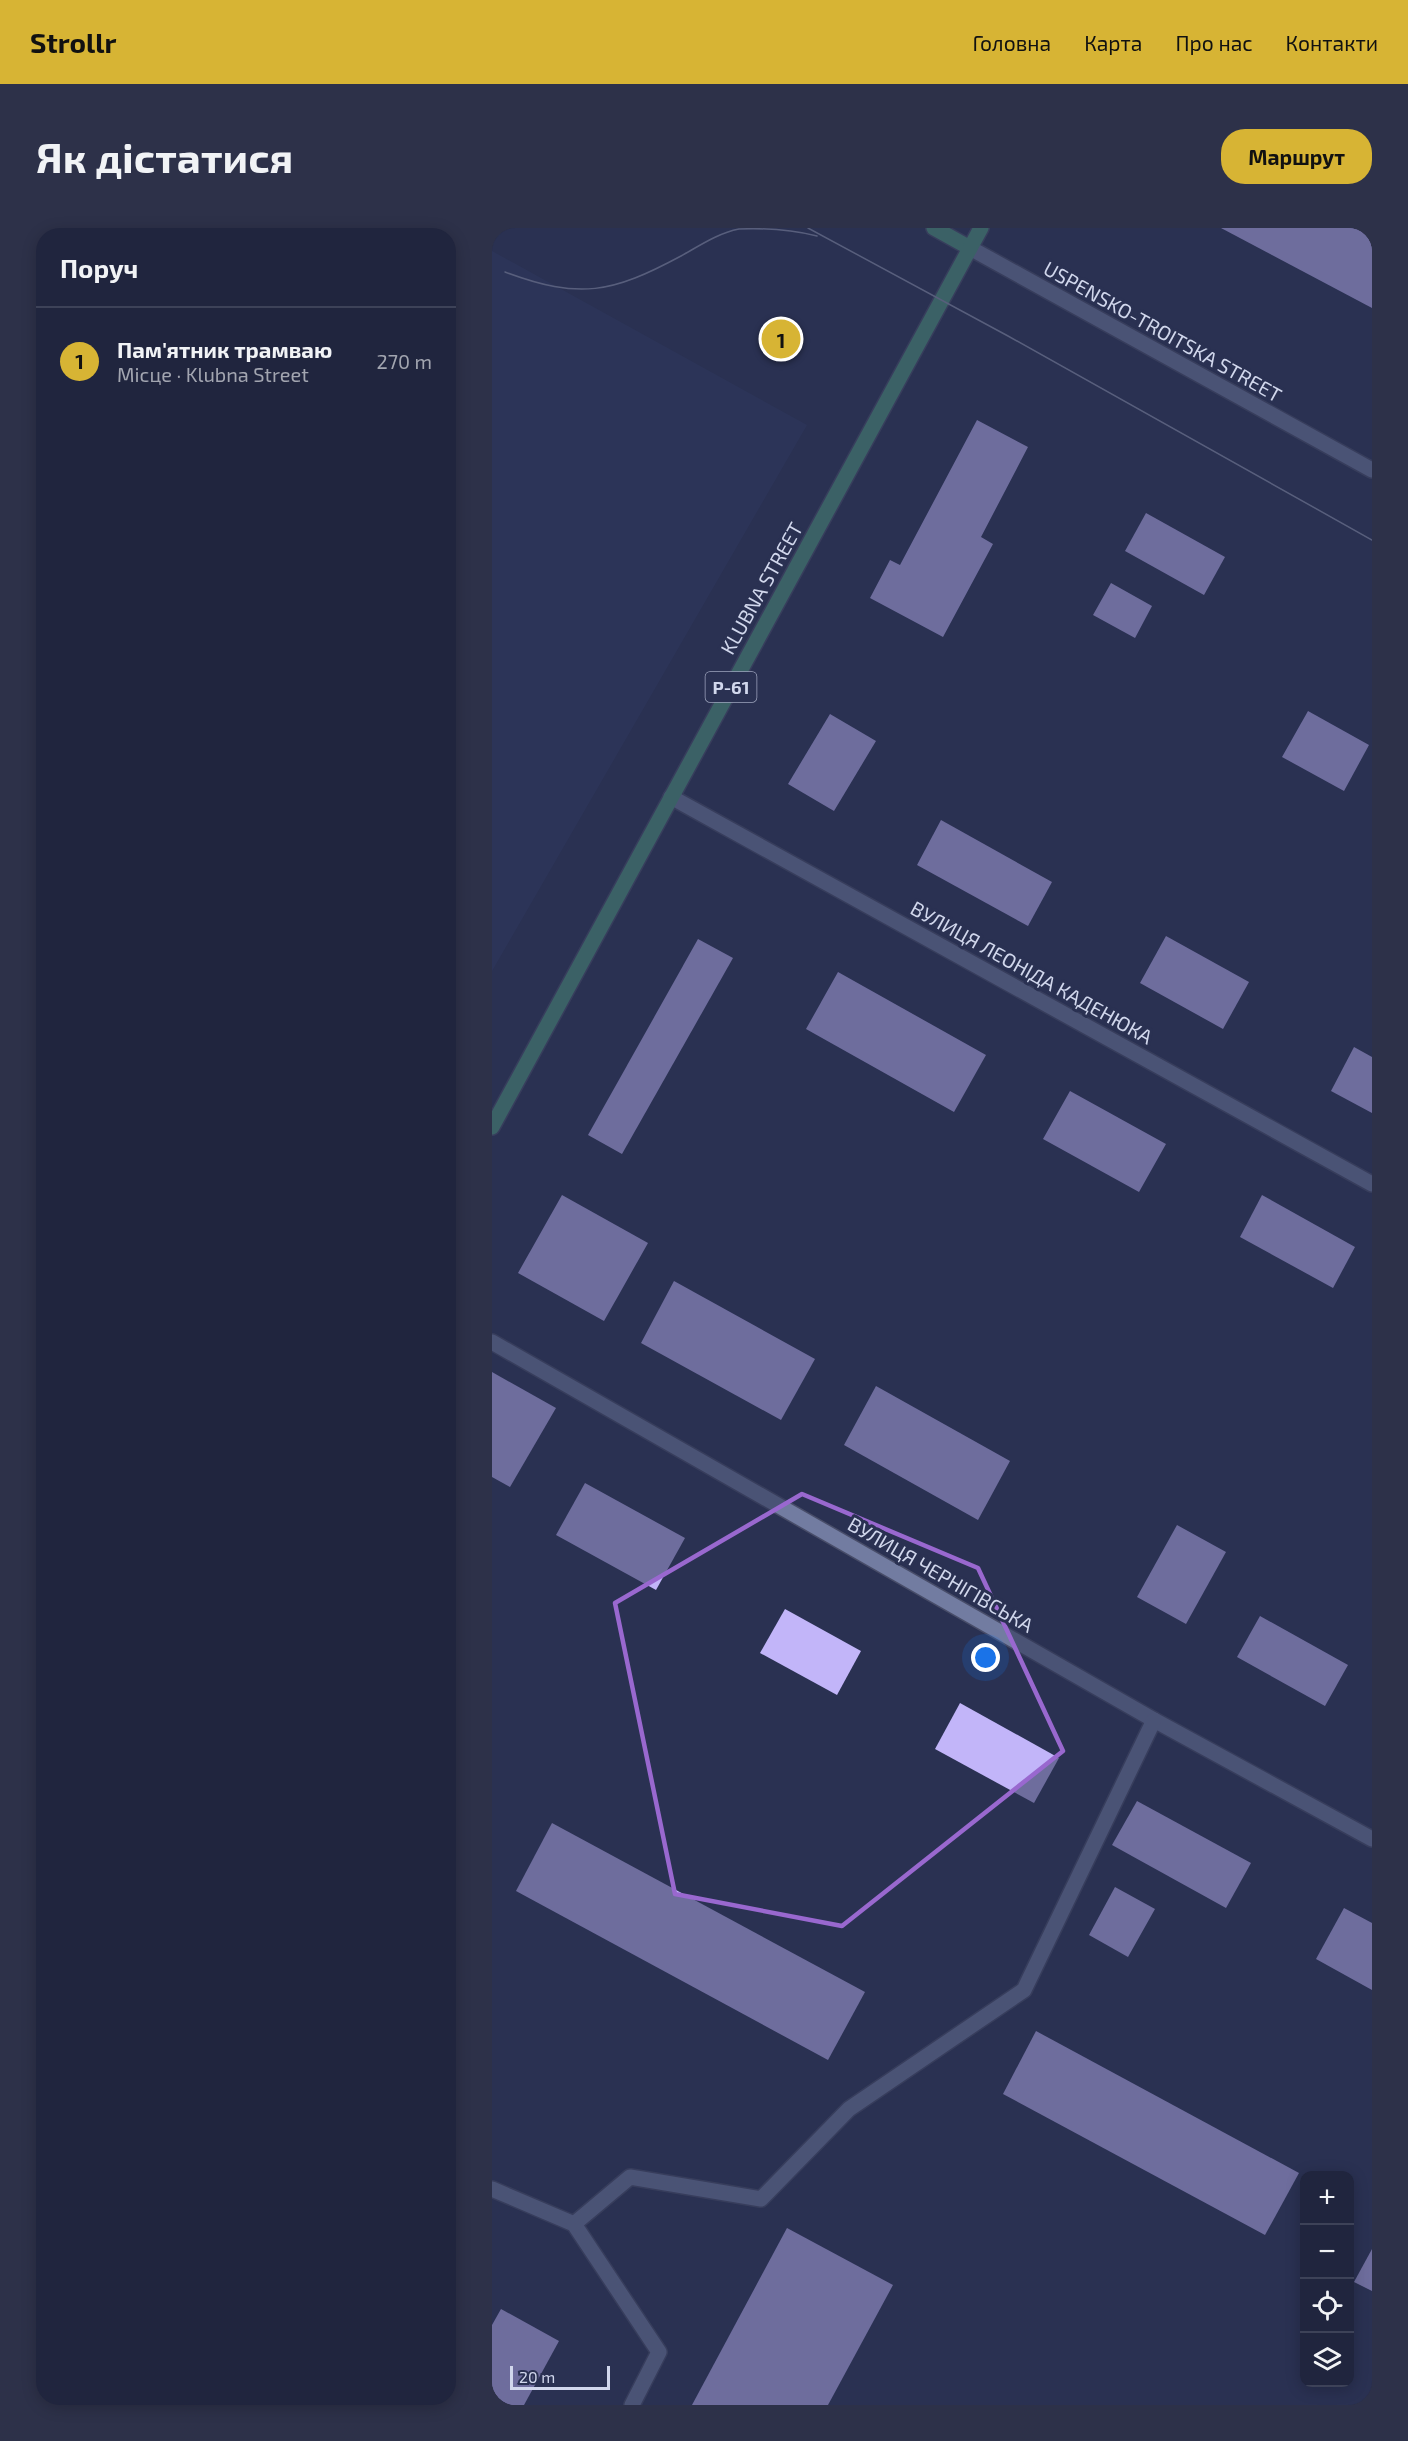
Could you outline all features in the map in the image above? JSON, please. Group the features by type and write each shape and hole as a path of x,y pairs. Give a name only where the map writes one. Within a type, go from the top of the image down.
{"main road":[{"name":"USPENSKO-TROITSKA STREET","path":"934,228 970,248"},
{"name":"KLUBNA STREET","path":"492,1127 981,228"}],"street":[{"name":"USPENSKO-TROITSKA STREET","path":"970,248 1372,470"},
{"name":"ВУЛИЦЯ ЛЕОНІДА КАДЕНЮКА","path":"671,797 1372,1184"},
{"name":"ВУЛИЦЯ ЧЕРНІГІВСЬКА","path":"492,1342 1154,1720 1372,1839"},
{"path":"574,2224 630,2177 760,2199 849,2109 1024,1990 1154,1720"},
{"path":"492,2189 574,2224 659,2352 632,2405"}],"highlighted area":[{"path":"802,1494 978,1568 1063,1751 842,1926 675,1894 615,1603"}],"shaded area":[{"path":"492,251 807,425 492,971"}],"building":[{"path":"1221,228 1372,228 1372,308"},
{"path":"977,420 1028,447 981,537 993,544 943,637 870,598 890,560 900,565"},
{"path":"1146,513 1225,557 1204,595 1125,551"},
{"path":"1111,583 1152,606 1135,638 1093,615"},
{"path":"1308,711 1369,745 1344,791 1282,757"},
{"path":"830,714 876,741 834,811 788,784"},
{"path":"941,820 1052,882 1028,926 917,865"},
{"path":"1166,936 1249,982 1223,1029 1140,983"},
{"path":"698,939 733,958 622,1154 588,1135"},
{"path":"838,972 986,1055 954,1112 806,1029"},
{"path":"1354,1047 1372,1057 1372,1113 1331,1091"},
{"path":"1070,1091 1166,1144 1139,1192 1043,1139"},
{"path":"562,1195 648,1243 604,1321 518,1273"},
{"path":"1262,1195 1355,1247 1333,1288 1240,1237"},
{"path":"674,1281 815,1359 781,1420 641,1343"},
{"path":"492,1372 556,1408 510,1487 492,1477"},
{"path":"876,1386 1010,1461 978,1520 844,1445"},
{"path":"585,1483 685,1538 656,1590 556,1535"},
{"path":"1177,1525 1226,1552 1186,1624 1137,1597"},
{"path":"785,1609 861,1651 837,1695 760,1653"},
{"path":"1260,1616 1348,1665 1325,1706 1237,1657"},
{"path":"960,1703 1059,1758 1034,1803 935,1749"},
{"path":"1137,1801 1251,1863 1226,1908 1112,1845"},
{"path":"552,1823 865,1992 828,2060 516,1891"},
{"path":"1115,1887 1155,1909 1128,1957 1089,1935"},
{"path":"1344,1908 1372,1923 1372,1990 1316,1959"},
{"path":"1036,2031 1299,2173 1265,2235 1003,2094"},
{"path":"787,2228 893,2285 828,2405 692,2405"},
{"path":"1372,2249 1372,2291 1354,2282"},
{"path":"501,2309 559,2341 524,2405 492,2405 492,2325"}],"tram line":[{"path":"808,228 1008,336 1372,540"},
{"path":"505,272 554,287 595,288 615,285 635,278 716,237 739,229 778,230 817,236"}],"place":[{"name":"Пам'ятник трамваю","path":"781,339"}]}
